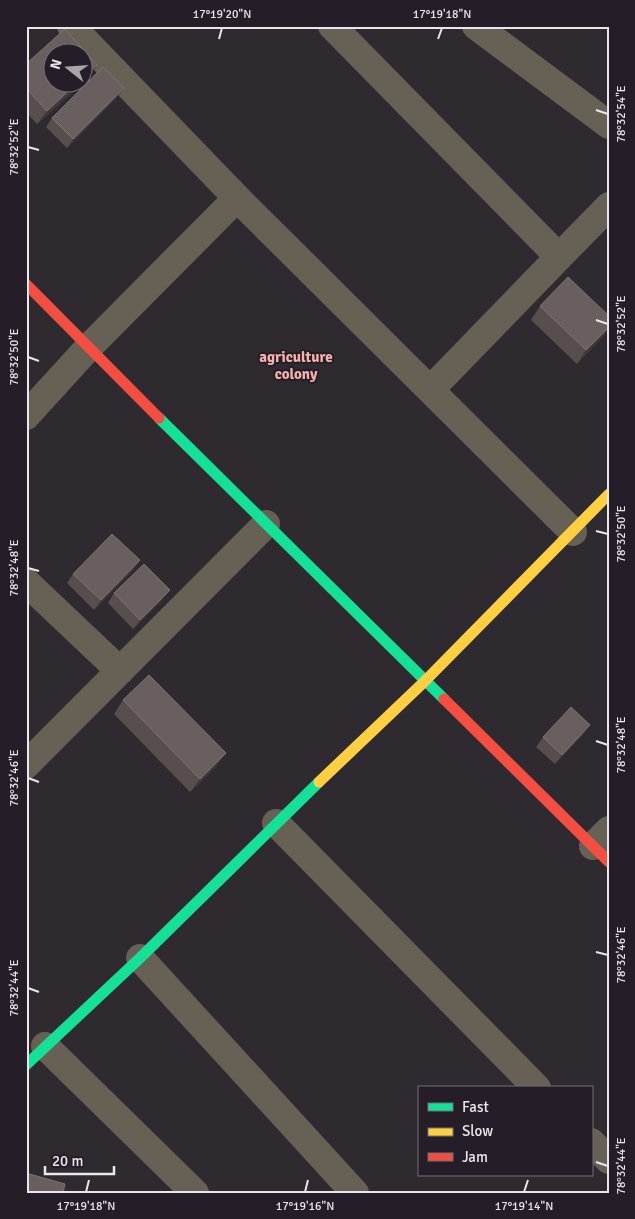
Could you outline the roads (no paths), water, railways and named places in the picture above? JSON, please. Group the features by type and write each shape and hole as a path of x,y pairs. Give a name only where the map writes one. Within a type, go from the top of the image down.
{"street":[{"path":"332,26 559,257"},
{"path":"476,26 609,125"},
{"path":"74,27 237,198 573,532"},
{"path":"26,416 88,348 237,198"},
{"path":"431,389 609,206"},
{"path":"26,284 88,348 425,681 603,846"},
{"path":"195,1193 36,1056 140,958 276,823 425,681 609,494"},
{"path":"26,765 266,524"},
{"path":"26,582 120,671"},
{"path":"276,823 535,1086"},
{"path":"140,958 355,1193"},
{"path":"592,1143 609,1160"}],"district":[{"name":"agriculture colony","path":"296,366"}]}
